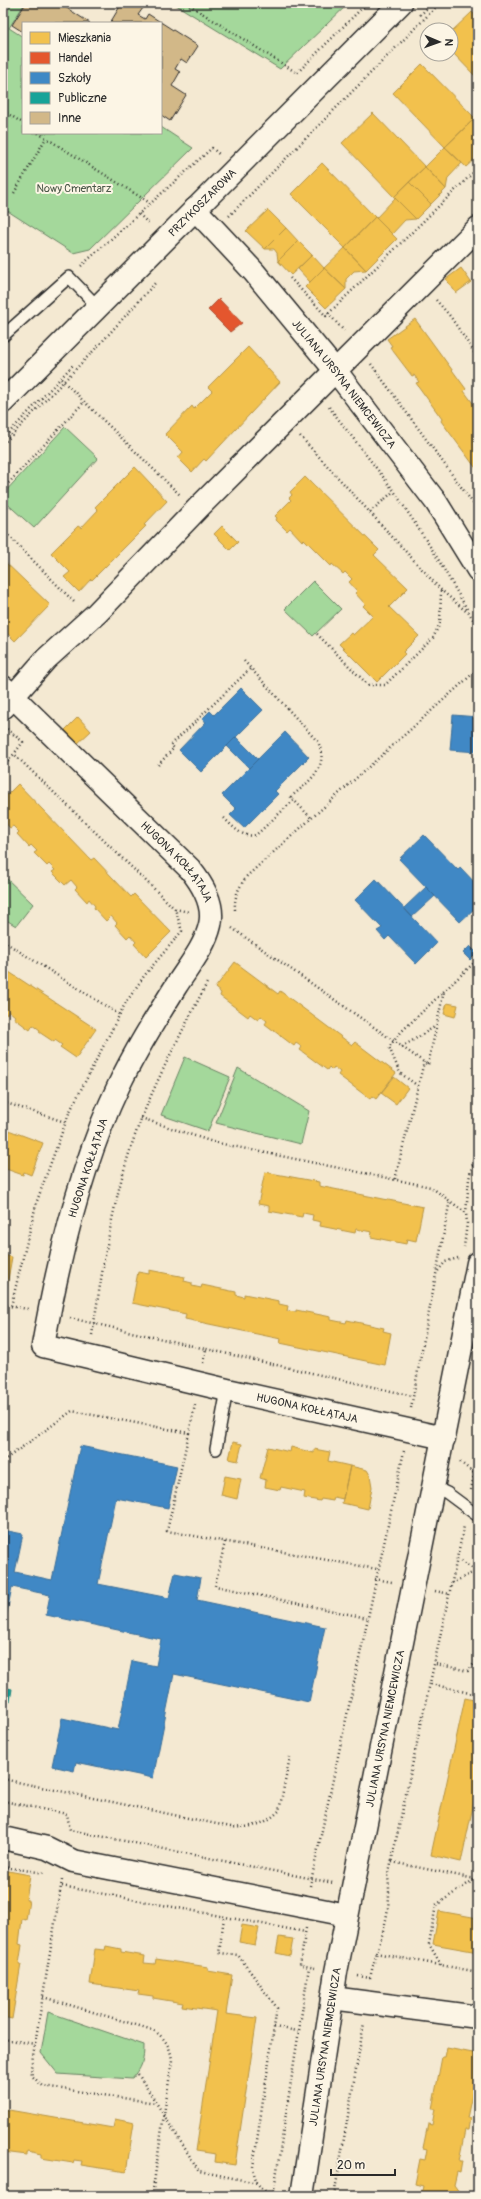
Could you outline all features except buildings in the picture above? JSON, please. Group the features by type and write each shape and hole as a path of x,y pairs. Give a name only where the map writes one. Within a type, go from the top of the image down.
{"street":[{"name":"PRZYKOSZAROWA","path":"3,402 401,3"},
{"name":"JULIANA URSYNA NIEMCEWICZA","path":"195,209 223,222 254,272 335,370 436,502 478,570"},
{"path":"6,697 97,613 335,370 478,228"},
{"name":"HUGONA KOŁŁĄTAJA","path":"6,697 190,869 205,890 210,912 210,924 197,953 152,1025 119,1084 107,1111 74,1209 48,1312 43,1346 199,1384 444,1438"},
{"name":"JULIANA URSYNA NIEMCEWICZA","path":"302,2196 332,1998 347,1915 444,1438 470,1257"},
{"path":"3,1838 47,1848 66,1858 347,1915"},
{"path":"332,1998 478,2017"}],"lane":[{"path":"3,336 69,277 98,307"},
{"path":"216,1449 228,1390"},
{"path":"434,1487 447,1493 468,1507 478,1516"}],"path":[{"path":"186,3 297,73 367,3"},
{"path":"223,222 440,3"},
{"path":"3,111 22,122"},
{"path":"40,134 150,203"},
{"path":"14,193 46,138"},
{"path":"69,277 212,148"},
{"path":"328,314 478,168"},
{"path":"223,222 235,221"},
{"path":"289,277 326,316 328,314 358,347 478,510"},
{"path":"434,299 450,316 478,358"},
{"path":"61,379 183,498"},
{"path":"313,393 332,409 394,491 435,554 478,628"},
{"path":"3,489 84,402"},
{"path":"299,434 441,590 469,614"},
{"path":"370,512 394,491"},
{"path":"3,530 78,606"},
{"path":"317,634 368,685 385,685 433,638 440,623 441,590"},
{"path":"244,661 321,747 322,763 318,773 291,797 311,818"},
{"path":"158,765 174,748 171,745 251,668"},
{"path":"235,916 235,899 238,888 246,876 478,669"},
{"path":"3,726 23,742 3,768"},
{"path":"11,1306 37,1201 65,1122 120,1015 144,976 182,931 175,909 14,754"},
{"path":"224,818 241,833 250,836 256,835 294,800"},
{"path":"230,934 234,922"},
{"path":"232,928 428,1065 444,991"},
{"path":"3,941 120,1015"},
{"path":"418,1086 400,1073 389,1047 393,1040 478,959"},
{"path":"89,1357 118,1198 142,1118 159,1077 211,975"},
{"path":"402,1047 437,1026"},
{"path":"395,1179 424,1062"},
{"path":"3,1102 65,1122"},
{"path":"142,1118 213,1142 431,1187 466,1213"},
{"path":"470,1257 466,1213 472,1166 478,1141"},
{"path":"472,1166 478,1167"},
{"path":"138,2074 199,2171 256,2183 265,2192 273,2195 309,1966 300,1964 307,1920 306,1906 407,1430 450,1200"},
{"path":"3,1305 48,1312 94,1324 413,1396"},
{"path":"206,1349 167,1531 377,1569"},
{"path":"3,1461 72,1411 189,1433"},
{"path":"334,2196 366,2003 376,1953 383,1937 390,1896 388,1877 436,1664 478,1454"},
{"path":"225,1542 215,1586 367,1618"},
{"path":"457,1559 477,1572"},
{"path":"452,1583 477,1572"},
{"path":"436,1664 468,1671 478,1659"},
{"path":"431,1684 478,1695"},
{"path":"3,1779 230,1827 245,1828 263,1823 279,1811 290,1757"},
{"path":"3,1801 67,1814 70,1830 31,2068 32,2076 43,2086 156,2103"},
{"path":"70,1830 353,1886"},
{"path":"392,1862 477,1878"},
{"path":"3,1866 48,1874"},
{"path":"442,1965 429,1944 436,1905 477,1878"},
{"path":"62,1886 224,1918 305,1932"},
{"path":"224,1918 219,1953 238,1955 277,2008 254,2160 256,2183"},
{"path":"376,1953 478,1972"},
{"path":"43,1997 153,2030 162,2036 168,2045 172,2060 152,2196"},
{"path":"274,2028 298,2031"},
{"path":"3,2039 35,2044"}],"green space":[{"name":"Nowy Cmentarz","path":"3,3 25,3 9,28 22,36 22,134 162,134 162,128 193,148 90,249 73,253 3,208"},
{"path":"173,3 349,3 280,69"},
{"path":"65,427 98,458 34,528 3,500 3,494"},
{"path":"313,581 341,609 313,636 285,609"},
{"path":"3,875 33,904 16,926 3,918"},
{"path":"185,1057 230,1077 208,1131 161,1115"},
{"path":"238,1068 309,1111 301,1144 216,1123"},
{"path":"48,2012 144,2045 144,2056 140,2068 132,2079 58,2074 41,2053"}]}
